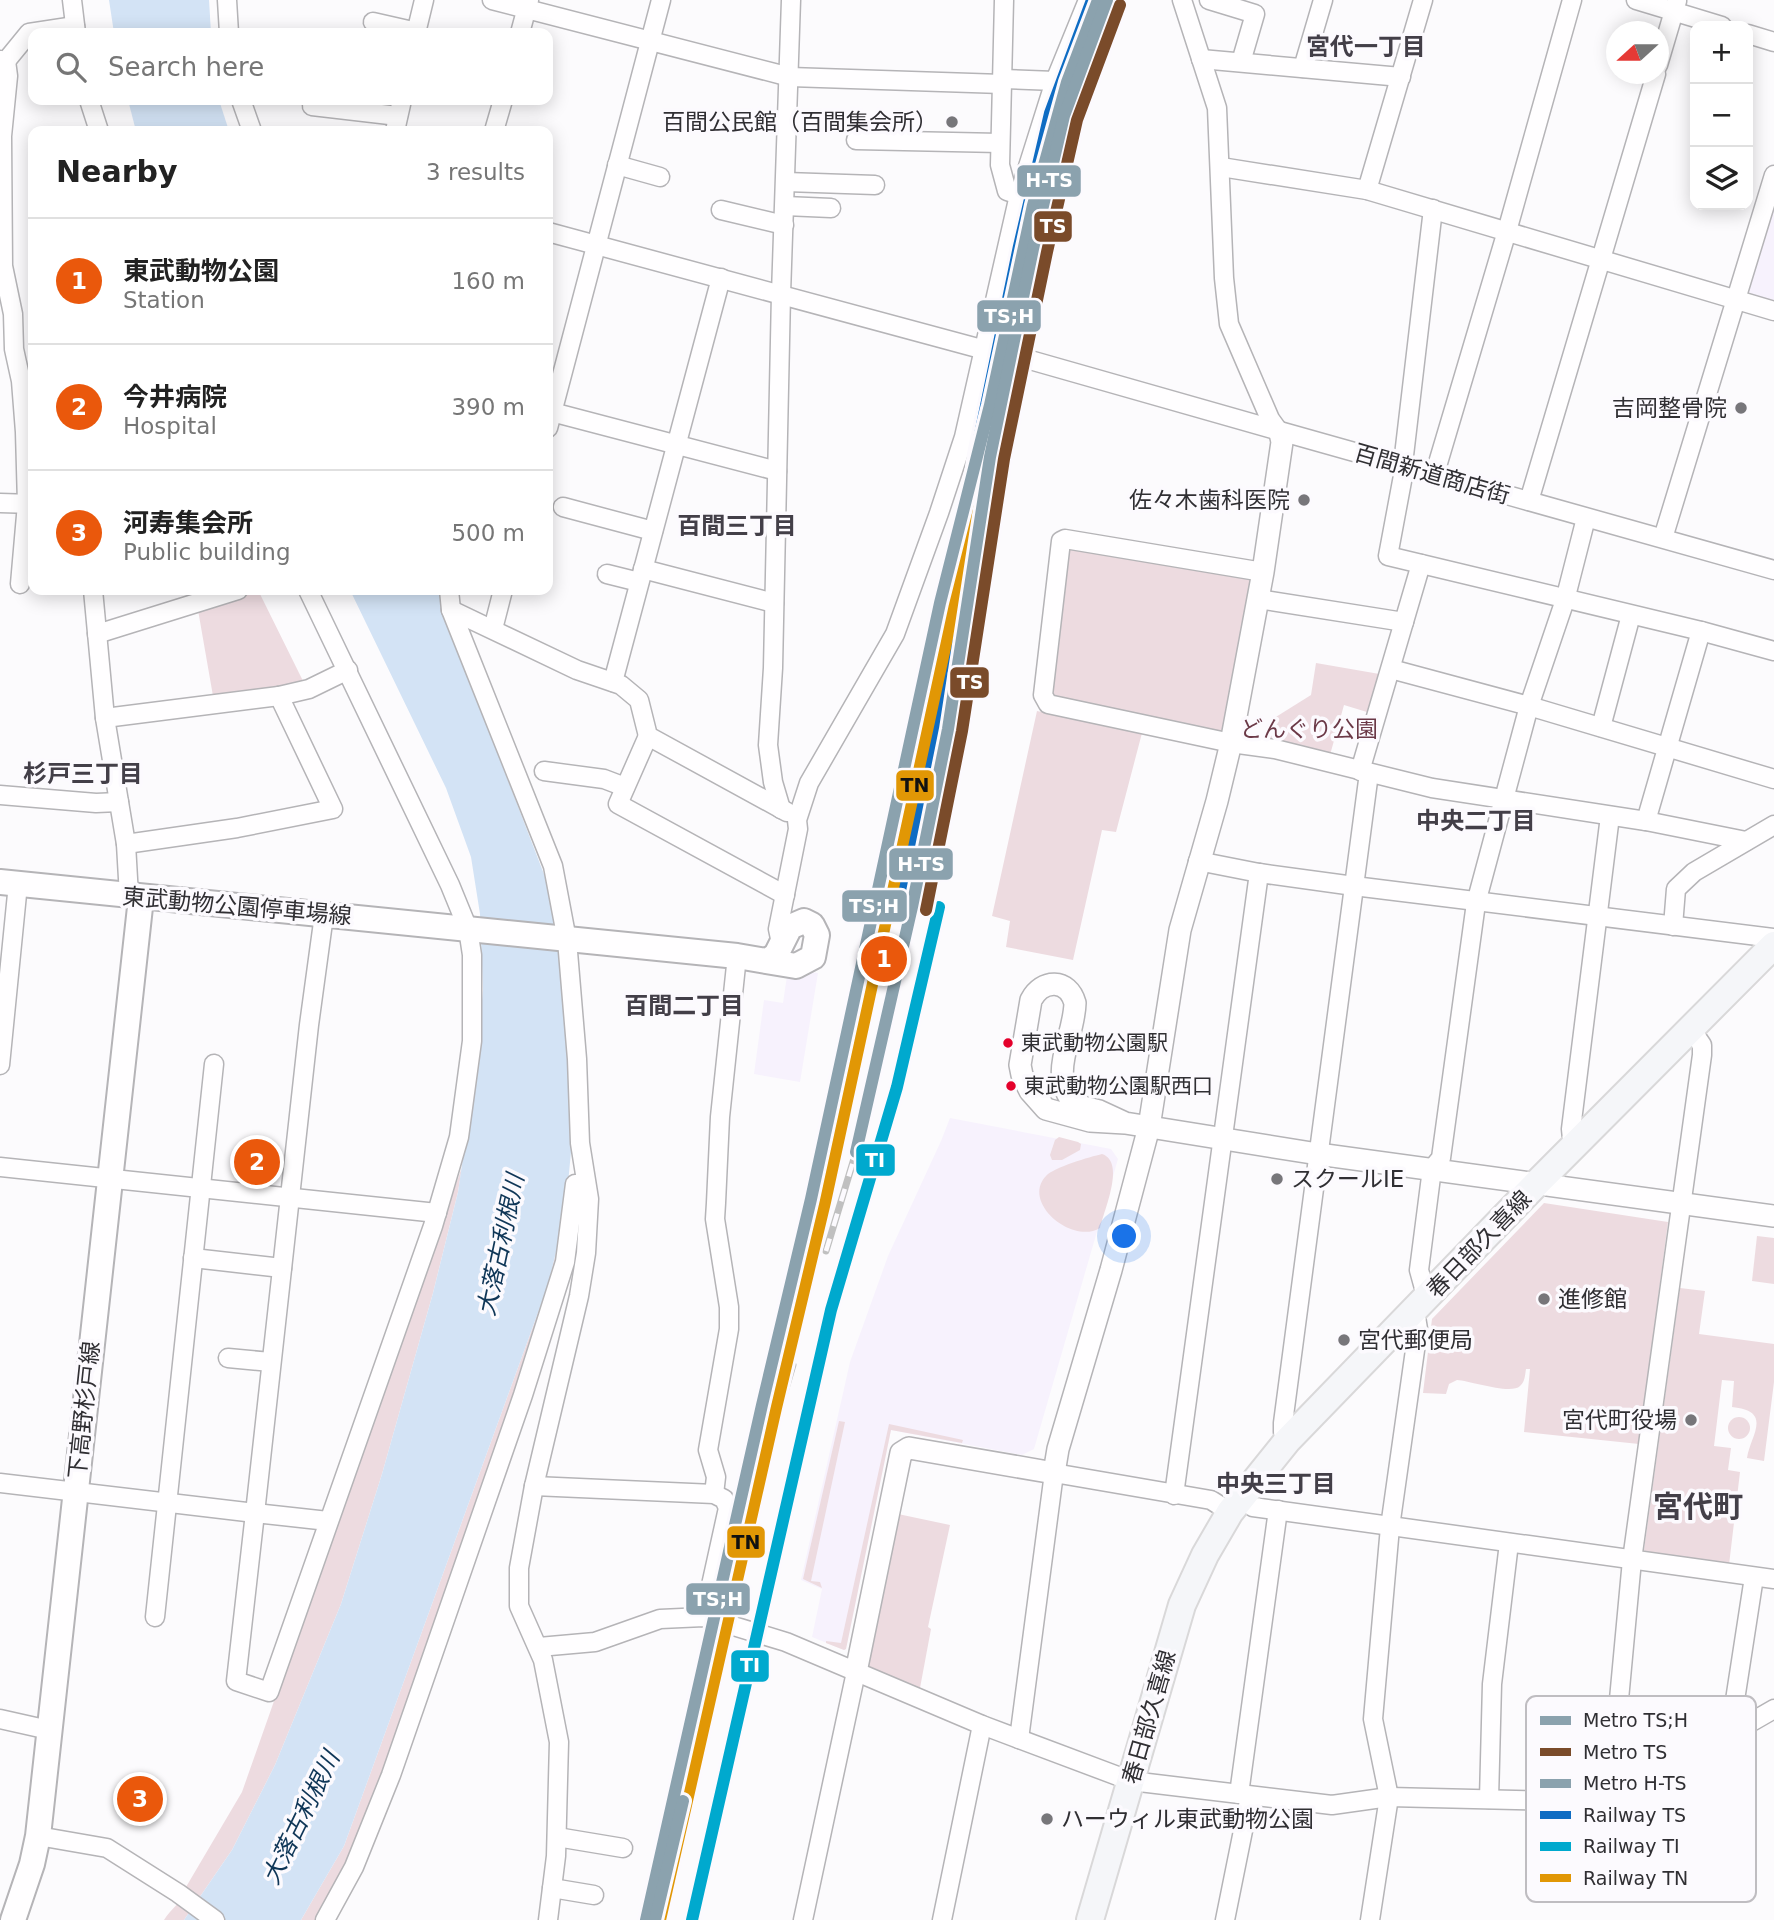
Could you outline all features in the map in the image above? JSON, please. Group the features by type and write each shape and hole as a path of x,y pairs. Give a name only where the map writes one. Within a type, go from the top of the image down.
{"main road":[{"name":"東武動物公園停車場線","path":"9,883 565,939"},
{"name":"下高野杉戸線","path":"13,1920 32,1864 38,1836 110,1178 135,897"},
{"path":"565,939 737,956 775,953 796,966 813,957 815,930 809,922 798,922 787,932 775,953"},
{"name":"春日部久喜線","path":"1090,1920 1182,1605 1205,1555 1235,1505 1287,1441 1538,1182 1774,945"}],"street":[{"path":"72,0 75,28"},
{"path":"227,0 229,28"},
{"path":"417,28 424,0"},
{"path":"492,0 528,4 650,41 790,77 1055,81"},
{"path":"553,402 661,0"},
{"path":"781,809 768,745 792,0"},
{"path":"1004,0 1000,166 1007,191 1019,195"},
{"path":"775,953 798,829 797,820 808,783 895,634 964,438 1019,195 1055,81 1088,0"},
{"path":"1018,1739 1058,1449 1111,1270 1149,1127 1180,930 1231,743 1263,572 1282,442 1229,324 1224,278 1217,108 1182,0"},
{"path":"1209,0 1255,14 1241,62"},
{"path":"1303,68 1323,0"},
{"path":"1367,190 1423,0"},
{"path":"1435,473 1572,0"},
{"path":"1636,0 1676,6 1710,21"},
{"path":"521,28 528,4"},
{"path":"1669,29 1676,6"},
{"path":"373,22 399,28"},
{"path":"28,34 3,61 8,76 2,136 3,266 13,314 14,349 21,381 28,475"},
{"path":"1753,36 1774,42"},
{"path":"1201,59 1401,77"},
{"path":"1529,501 1653,84"},
{"path":"91,105 97,126"},
{"path":"243,105 250,126"},
{"path":"495,126 502,105"},
{"path":"312,106 398,116"},
{"path":"856,140 1000,143"},
{"path":"617,165 660,177"},
{"path":"1220,167 1367,190 1774,311"},
{"path":"1664,538 1774,175"},
{"path":"786,182 875,185"},
{"path":"785,206 831,208"},
{"path":"1433,209 1404,465 1388,556 1774,651"},
{"path":"721,210 784,225"},
{"name":"百間新道商店街","path":"553,233 1023,358 1280,433 1435,473 1774,570"},
{"path":"613,682 721,278"},
{"path":"553,418 777,471"},
{"path":"0,503 28,504"},
{"path":"563,507 653,530"},
{"path":"1370,1920 1389,1797 1373,1719 1390,1527 1421,1305 1419,1270 1432,1169 1441,1158 1476,903 1529,706 1565,600 1586,518"},
{"path":"20,584 28,520"},
{"path":"1263,572 1065,539 1061,541 1043,695 1048,704 1231,743 1275,749 1432,788 1646,821 1746,841"},
{"path":"1287,1441 1283,1423 1354,886 1365,772 1421,564"},
{"path":"607,574 641,576 774,603"},
{"path":"93,595 105,718 135,897"},
{"path":"97,634 222,595"},
{"path":"310,595 471,929 472,1041 459,1137 437,1213 269,1692 236,1681 309,1024 324,915"},
{"path":"450,595 451,610 553,866 565,939 577,1059 580,1143 588,1184 588,1235 570,1336 534,1486 517,1594 523,1619 539,1647 559,1742 557,1837 548,1920"},
{"path":"493,629 502,595"},
{"path":"1258,599 1404,622"},
{"path":"451,610 577,670 621,685 639,700 648,736 618,804 785,898 788,912 798,922"},
{"path":"1601,727 1631,615"},
{"path":"1646,821 1701,631"},
{"path":"1391,668 1774,779"},
{"path":"105,718 279,696 309,689 348,670"},
{"path":"126,844 237,828 333,809 279,696"},
{"path":"648,736 797,820"},
{"path":"544,771 604,779 625,787"},
{"path":"0,795 96,803 119,802"},
{"path":"1573,1149 1571,1129 1610,816"},
{"path":"1673,926 1676,889 1694,872 1774,825"},
{"path":"1198,861 1259,873 1476,903 1774,938"},
{"path":"1174,1495 1259,873"},
{"path":"0,1065 9,883"},
{"path":"715,1494 716,1477 708,1451 729,1329 729,1307 715,1219 717,1166 737,956"},
{"path":"1125,1123 1099,1111 1075,1105 1063,1089 1061,1076 1074,1003 1066,988 1044,985 1035,991 1031,1000 1021,1054 1022,1075 1030,1091 1046,1108 1059,1114 1090,1121 1125,1123 1318,1154 1774,1216"},
{"path":"1619,1696 1632,1560 1680,1203 1703,1055 1702,1045 1691,1029"},
{"path":"155,1617 214,1063"},
{"path":"0,1167 437,1213"},
{"path":"325,1920 354,1867 391,1775 523,1395 565,1262 575,1184"},
{"path":"193,1258 282,1268"},
{"path":"228,1358 271,1362"},
{"path":"803,1920 901,1452 909,1448 1235,1505 1774,1579"},
{"path":"0,1483 328,1521"},
{"path":"534,1486 715,1494 724,1499 728,1508 704,1618"},
{"path":"1225,1920 1245,1795 1278,1510"},
{"path":"1489,1799 1492,1684 1509,1544"},
{"path":"1736,1696 1754,1577"},
{"path":"539,1647 595,1642 660,1619 704,1618 786,1642 982,1725 1131,1782 1332,1805 1389,1797 1526,1800"},
{"path":"1756,1719 1774,1709"},
{"path":"0,1719 49,1730"},
{"path":"942,1920 982,1725"},
{"path":"38,1836 107,1848 215,1920"},
{"path":"557,1837 623,1848"},
{"path":"552,1888 594,1895"}],"shaded area":[{"path":"1774,199 1774,304 1750,297 1747,290"},
{"path":"788,969 818,973 800,1082 754,1074 764,1000 783,1003"},
{"path":"950,1118 1111,1149 1118,1159 1034,1449 1022,1455 891,1430 844,1650 812,1637 822,1589 801,1580 850,1362 888,1256"}],"green space":[{"path":"1071,549 1248,576 1252,581 1227,728 1222,732 1056,697 1051,691 1066,553"},
{"path":"241,595 260,595 304,683 213,696 198,610"},
{"name":"どんぐり公園","path":"1316,663 1391,676 1380,716 1344,705 1328,762 1267,747 1271,720 1311,695"},
{"path":"1037,711 1142,733 1116,832 1102,830 1073,960 1006,947 1010,921 992,916"},
{"path":"1059,1137 1078,1142 1081,1144 1080,1150 1062,1160 1052,1160 1050,1155 1055,1140"},
{"path":"1102,1154 1109,1159 1113,1176 1100,1228 1089,1232 1064,1226 1045,1208 1040,1197 1040,1186 1046,1176 1056,1169"},
{"path":"462,1167 433,1293 382,1474 341,1604 275,1765 232,1850 184,1920 164,1920 187,1892 186,1887 242,1792"},
{"path":"1544,1203 1668,1222 1639,1444 1524,1432 1530,1369 1526,1369 1523,1382 1515,1388 1457,1380 1449,1384 1446,1394 1423,1393 1432,1319"},
{"path":"565,1215 555,1284 360,1836 321,1920 301,1920 344,1846 548,1285"},
{"path":"1757,1236 1774,1238 1774,1284 1752,1281"},
{"path":"1680,1288 1705,1291 1699,1334 1774,1344 1774,1382 1764,1461 1747,1458 1755,1433 1756,1419 1745,1409 1732,1407 1734,1381 1722,1380 1714,1446 1731,1448 1728,1470 1740,1472 1729,1565 1648,1556 1644,1550"},
{"path":"1739,1417 1747,1420 1750,1428 1747,1436 1739,1439 1731,1436 1728,1428 1731,1420"},
{"path":"839,1421 845,1422 811,1581 820,1582 822,1588 803,1579"},
{"path":"889,1424 963,1440 962,1443 891,1430 844,1650 826,1641 841,1643"},
{"path":"898,1514 950,1525 928,1627 931,1629 920,1688 870,1667 866,1660"}],"water":[{"path":"109,0 209,0 211,28 113,28"},
{"path":"129,105 221,105 227,126 135,126"},
{"name":"大落古利根川","path":"352,595 441,595 457,648 547,882 557,922 575,1110 565,1215 548,1285 344,1846 301,1920 184,1920 232,1850 275,1765 341,1604 382,1474 433,1293 458,1192 474,1083 483,990 480,914 471,857 446,788"}],"railway":[{"path":"826,1251 856,1152"},
{"path":"683,1801 752,1502 793,1365"}],"metro line":[{"name":"TS;H","path":"646,1920 811,1199 940,603 990,405 1033,205 1067,82 1098,0"},
{"name":"H-TS","path":"856,1152 912,907 948,729 990,457 1033,249 1064,116 1107,0"},
{"name":"TS","path":"926,910 962,731 1004,459 1047,252 1077,120 1120,5"},
{"name":"H-TS","path":"655,1920 683,1801"}],"rail line":[{"name":"TS","path":"898,904 934,727 976,454 1019,246 1050,113 1092,0"},
{"name":"TN","path":"660,1920 825,1202 954,606 1004,408"},
{"name":"TI","path":"692,1920 831,1310 897,1087 939,907"}],"place":[{"name":"百間公民館（百間集会所）","path":"952,122"},
{"name":"吉岡整骨院","path":"1741,408"},
{"name":"佐々木歯科医院","path":"1304,500"},
{"name":"東武動物公園","path":"884,959"},
{"name":"東武動物公園駅","path":"1008,1043"},
{"name":"東武動物公園駅西口","path":"1011,1086"},
{"name":"今井病院","path":"257,1162"},
{"name":"スクールIE","path":"1277,1179"},
{"name":"進修館","path":"1544,1299"},
{"name":"宮代郵便局","path":"1344,1340"},
{"name":"宮代町役場","path":"1691,1420"},
{"name":"河寿集会所","path":"140,1799"},
{"name":"ハーウィル東武動物公園","path":"1047,1819"}],"district":[{"name":"宮代一丁目","path":"1366,47"},
{"name":"百間三丁目","path":"737,526"},
{"name":"杉戸三丁目","path":"83,774"},
{"name":"中央二丁目","path":"1476,821"},
{"name":"百間二丁目","path":"684,1006"},
{"name":"中央三丁目","path":"1276,1484"},
{"name":"宮代町","path":"1698,1506"}]}
